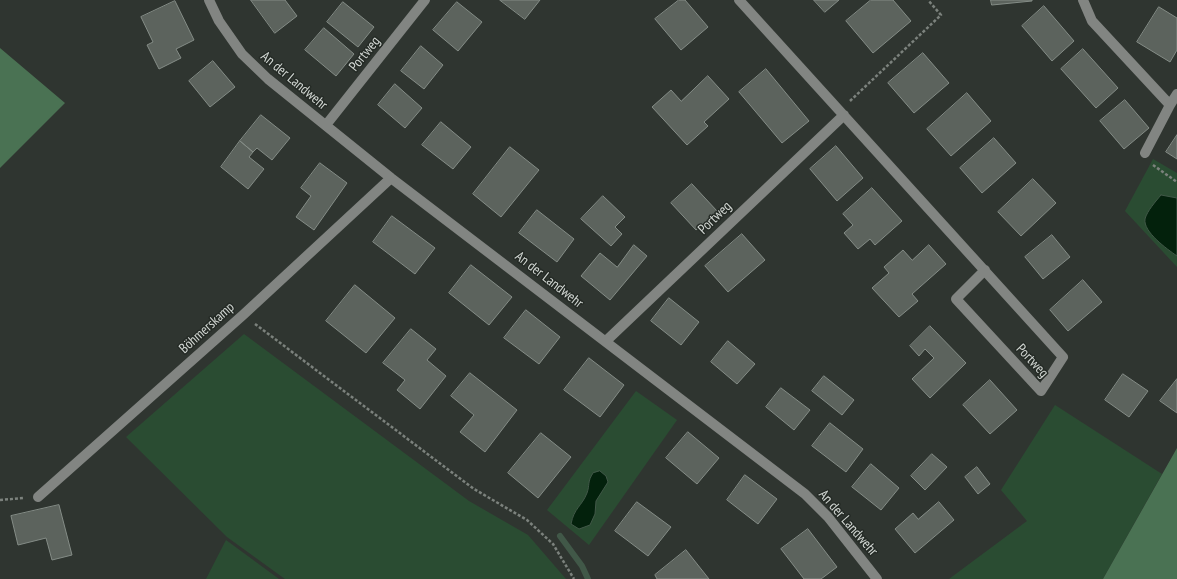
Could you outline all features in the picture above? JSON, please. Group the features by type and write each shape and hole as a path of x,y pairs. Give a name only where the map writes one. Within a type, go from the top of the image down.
{"street":[{"name":"An der Landwehr","path":"209,0 219,21 242,54 268,79 391,178 805,494 828,517 877,579"},
{"name":"Portweg","path":"326,125 425,0"},
{"name":"Portweg","path":"739,0 985,270 1063,356 1041,391 956,300 985,270"},
{"path":"1082,0 1092,21 1170,105"},
{"path":"1145,153 1177,94"},
{"name":"Portweg","path":"606,341 842,113"},
{"name":"Böhmerskamp","path":"38,497 243,315 391,178"}],"path":[{"path":"842,113 941,15 928,0"},
{"path":"1145,153 1148,161 1177,182"},
{"path":"243,315 474,489 527,520 553,544 574,579"},
{"path":"0,500 38,497"}],"shaded area":[{"path":"0,48 65,103 0,168"},
{"path":"1153,159 1177,173 1177,267 1125,211"},
{"path":"1161,195 1177,198 1177,256 1156,240 1145,224 1145,219 1148,213"},
{"path":"244,334 469,501 528,535 566,579 285,579 227,537 126,437"},
{"path":"636,391 677,420 589,545 547,510"},
{"path":"1055,405 1162,474 1103,579 949,579 1027,521 1001,490"},
{"path":"1177,448 1177,579 1103,579"},
{"path":"600,471 606,476 608,482 596,501 595,514 590,525 579,529 571,524 572,519 587,493 591,476 593,473"},
{"path":"226,540 279,579 206,579"}],"building":[{"path":"251,0 285,0 297,16 275,33"},
{"path":"500,0 540,0 525,19"},
{"path":"679,0 685,0 708,27 681,50 655,19"},
{"path":"814,0 839,0 825,12"},
{"path":"871,0 893,0 911,21 873,53 846,21"},
{"path":"991,0 1032,0 1032,1 992,5"},
{"path":"175,1 194,40 176,49 181,58 159,69 147,45 153,42 141,17"},
{"path":"343,2 374,27 358,47 327,22"},
{"path":"457,2 482,22 458,51 433,30"},
{"path":"1044,6 1074,41 1052,61 1022,26"},
{"path":"1159,7 1177,18 1177,50 1170,62 1137,42"},
{"path":"324,28 354,54 336,76 305,50"},
{"path":"421,46 443,65 424,89 401,71"},
{"path":"1083,49 1118,88 1096,108 1061,69"},
{"path":"923,53 949,83 914,113 888,83"},
{"path":"213,61 235,87 210,107 189,81"},
{"path":"766,69 809,121 782,143 739,92"},
{"path":"708,76 729,99 704,122 708,126 687,145 652,107 671,90 681,101"},
{"path":"395,84 422,108 405,128 378,105"},
{"path":"967,93 991,121 951,156 927,129"},
{"path":"1125,100 1149,128 1124,149 1100,121"},
{"path":"261,115 290,138 272,160 257,148 253,152 240,141"},
{"path":"441,122 471,147 453,169 422,145"},
{"path":"1177,135 1177,159 1166,152"},
{"path":"994,138 1016,163 982,193 960,168"},
{"path":"240,141 253,152 249,157 264,169 248,189 221,167"},
{"path":"836,146 863,178 837,201 810,169"},
{"path":"510,147 539,170 501,217 473,194"},
{"path":"320,163 347,183 314,230 296,217 311,196 301,188"},
{"path":"1033,179 1056,203 1021,236 998,212"},
{"path":"692,184 717,211 696,230 671,203"},
{"path":"872,188 902,221 875,245 870,239 858,249 844,233 853,225 843,214"},
{"path":"603,196 625,217 615,227 622,234 611,246 581,219"},
{"path":"537,210 574,239 557,262 519,233"},
{"path":"392,216 435,248 415,274 373,242"},
{"path":"742,234 765,260 728,292 705,266"},
{"path":"1052,235 1070,257 1043,279 1025,257"},
{"path":"634,245 647,256 610,300 581,276 600,253 617,267"},
{"path":"929,245 946,264 912,294 918,301 899,317 872,288 889,273 884,267 903,250 912,260"},
{"path":"471,265 512,297 489,325 449,293"},
{"path":"1083,280 1102,302 1068,331 1050,310"},
{"path":"355,285 395,318 366,353 326,321"},
{"path":"669,298 699,322 681,345 651,321"},
{"path":"526,310 560,337 539,364 504,338"},
{"path":"930,326 966,363 930,398 912,379 934,358 925,349 919,356 910,346"},
{"path":"411,329 436,349 427,360 446,376 420,409 397,390 405,380 383,363"},
{"path":"728,341 755,364 737,384 711,362"},
{"path":"589,358 624,385 600,417 564,390"},
{"path":"470,373 517,410 485,452 460,432 474,415 451,396"},
{"path":"1123,374 1148,391 1129,417 1105,400"},
{"path":"824,376 854,400 842,415 812,391"},
{"path":"1177,379 1177,413 1160,401"},
{"path":"990,380 1017,410 990,434 963,405"},
{"path":"781,388 810,410 794,430 766,407"},
{"path":"830,423 863,449 846,472 812,446"},
{"path":"688,432 719,458 697,484 666,458"},
{"path":"541,433 571,457 538,498 508,473"},
{"path":"932,454 947,467 925,490 911,476"},
{"path":"871,464 899,488 881,510 852,487"},
{"path":"977,467 990,484 978,494 965,477"},
{"path":"745,475 777,499 758,524 727,500"},
{"path":"637,502 671,527 648,556 615,531"},
{"path":"939,502 954,520 915,553 895,529 913,513 918,519"},
{"path":"59,505 72,555 52,560 46,538 18,545 11,516"},
{"path":"808,529 837,567 821,579 804,579 781,549"},
{"path":"686,550 709,579 657,579 655,575"}],"waterway":[{"path":"560,536 582,566 588,579"}]}
